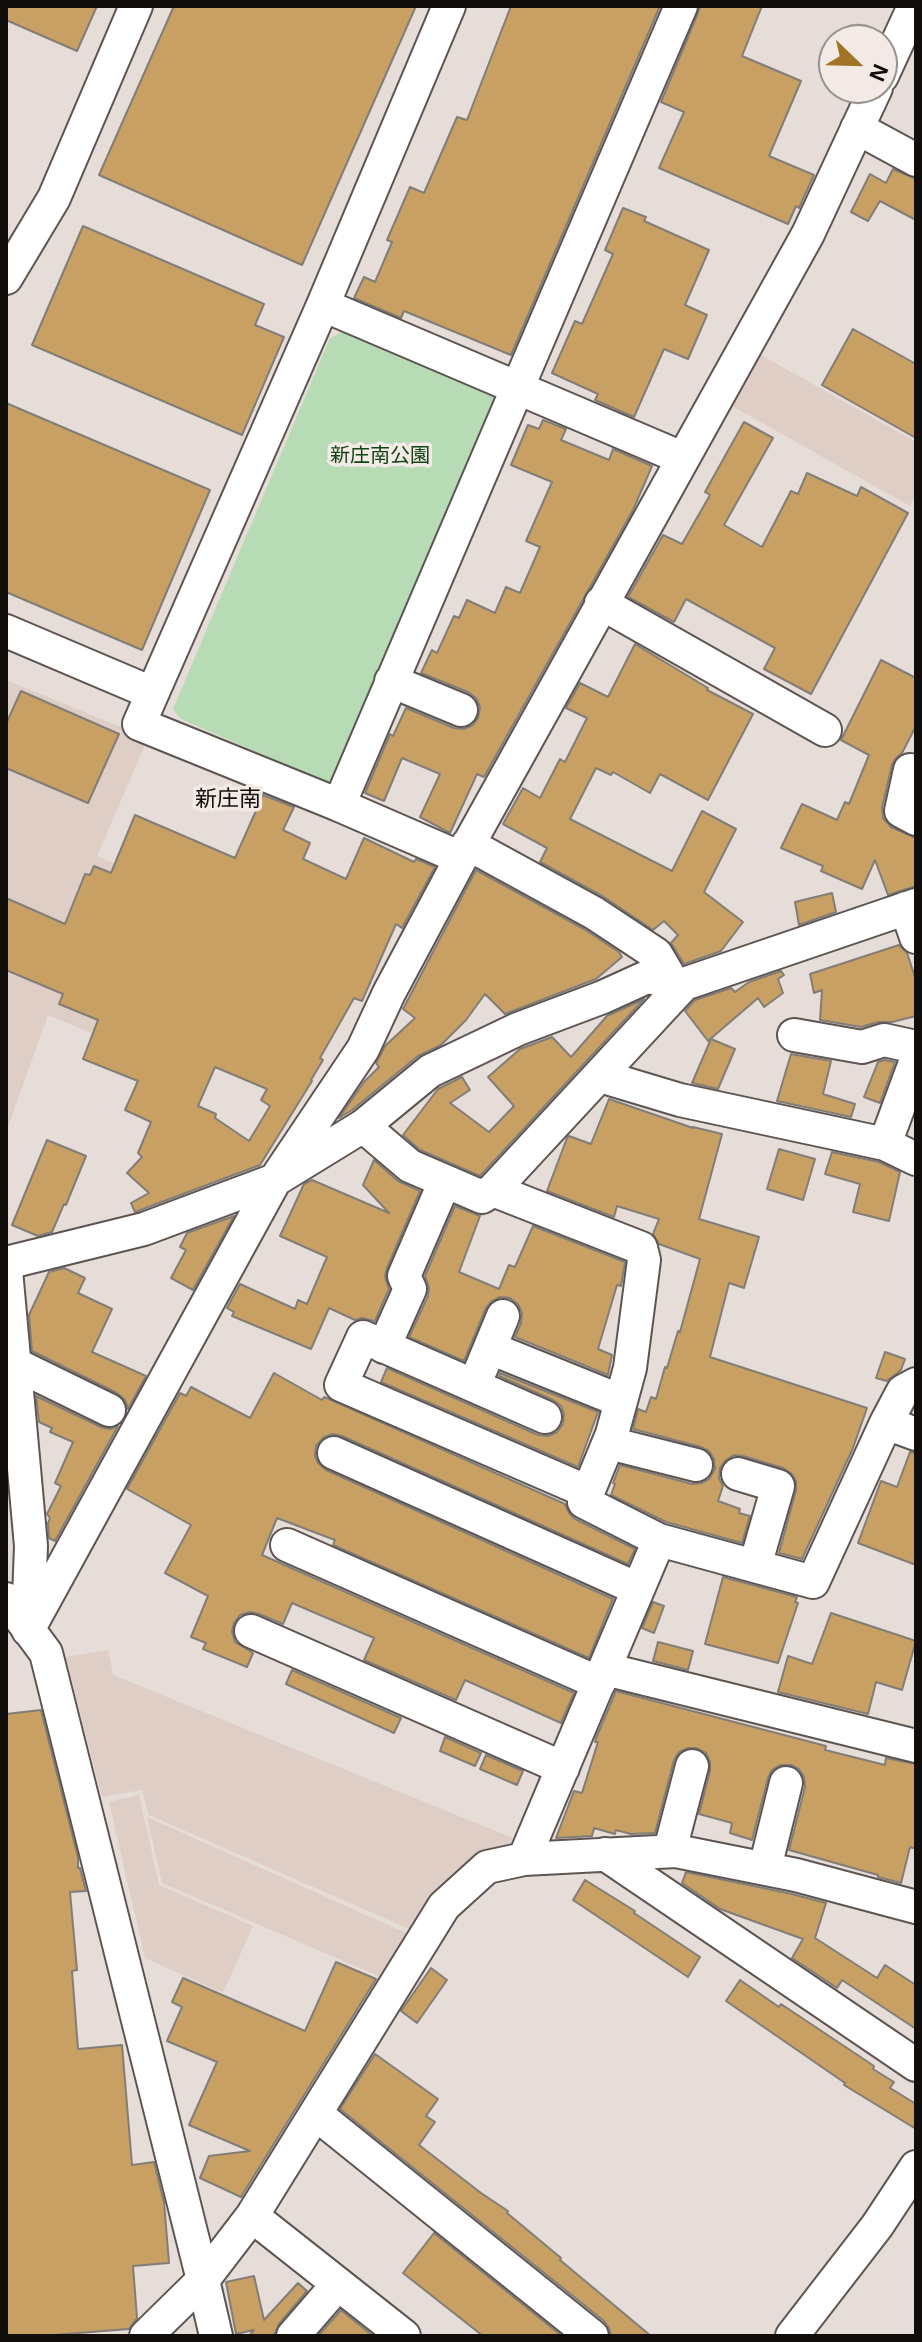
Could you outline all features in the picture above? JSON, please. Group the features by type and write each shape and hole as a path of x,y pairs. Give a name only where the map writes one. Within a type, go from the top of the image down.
{"street":[{"path":"6,278 54,198 136,6"},
{"path":"449,6 323,305 139,724 339,805 464,851 594,913 656,954 678,982"},
{"path":"339,805 681,6"},
{"path":"898,29 905,8"},
{"path":"17,1626 275,1180 363,1049 464,851 808,234 868,104"},
{"path":"857,128 916,160"},
{"path":"323,305 682,458"},
{"path":"601,603 825,730"},
{"path":"6,631 152,693"},
{"path":"391,681 461,710"},
{"path":"910,770 901,811 916,819"},
{"path":"6,1263 144,1229 275,1180 363,1126 430,1071 505,1035 647,977 678,982 913,917"},
{"path":"363,1126 410,1166 482,1197 493,1190 600,1076 678,982"},
{"path":"794,1035 862,1047 884,1040 915,1061 885,1144"},
{"path":"600,1076 680,1100 885,1144 916,1159"},
{"path":"384,1347 410,1289 404,1276 445,1181"},
{"path":"493,1190 641,1248 644,1260 630,1368 609,1443 584,1502 659,1540 813,1582 901,1429 903,1391 916,1384"},
{"path":"6,1270 15,1364 15,1457 31,1546 17,1626"},
{"path":"503,1316 485,1359 621,1401"},
{"path":"545,1417 363,1337 341,1385 588,1492"},
{"path":"15,1364 109,1410"},
{"path":"609,1443 696,1465"},
{"path":"334,1453 638,1589"},
{"path":"738,1474 778,1486 755,1566"},
{"path":"524,1859 659,1540"},
{"path":"287,1545 602,1676 916,1746"},
{"path":"6,1599 17,1626 46,1653 216,2336"},
{"path":"251,1631 563,1768"},
{"path":"670,1850 692,1766"},
{"path":"765,1868 786,1783"},
{"path":"146,2336 203,2280 252,2216 444,1906 487,1867 524,1859 670,1850 765,1868 916,1907"},
{"path":"605,1854 914,2059"},
{"path":"316,2114 592,2336"},
{"path":"792,2336 877,2226 916,2167"},
{"path":"252,2216 400,2335"},
{"path":"293,2336 338,2284"}],"shaded area":[{"path":"761,355 916,442 916,495 910,506 732,406"},
{"path":"6,680 148,738 97,856 203,900 137,1052 48,1015 6,1132"},
{"path":"108,1650 113,1675 513,1838 416,1932 149,1815 142,1790 102,1797 66,1657"},
{"path":"139,1795 159,1885 253,1926 223,1993 145,1958 109,1802"},
{"path":"147,1817 415,1937 390,1981 162,1883"}],"green space":[{"name":"新庄南公園","path":"347,330 491,392 500,409 343,775 326,782 181,719 173,709 330,338"}],"building":[{"path":"6,6 97,6 77,51 6,20"},
{"path":"174,6 416,6 302,265 99,175"},
{"path":"511,6 660,6 511,355 404,311 401,318 354,298 364,277 375,282 392,242 387,240 410,187 424,193 457,117 467,120"},
{"path":"700,6 762,6 742,56 801,81 769,156 814,175 788,224 659,168 684,112 661,102"},
{"path":"893,169 916,179 916,220 880,201 868,221 851,212 870,174 886,183"},
{"path":"623,208 646,217 644,221 709,250 685,305 707,315 688,359 664,349 634,417 595,400 598,394 552,373 575,321 582,324 613,254 605,250"},
{"path":"83,226 264,304 255,325 284,337 242,435 32,345"},
{"path":"853,329 916,364 916,438 822,385"},
{"path":"6,403 210,490 142,650 6,592"},
{"path":"543,420 566,429 561,440 609,460 613,449 652,466 633,510 484,777 477,774 450,833 420,817 440,774 402,758 384,801 365,793 390,734 393,736 406,708 454,728 464,729 473,725 478,718 480,707 476,698 421,673 432,650 437,653 454,616 459,618 467,600 495,613 506,587 520,593 540,547 526,541 552,482 511,465 528,425 539,429"},
{"path":"744,422 773,438 724,525 762,547 791,491 798,494 807,473 857,496 861,487 908,513 811,694 764,669 775,648 686,599 674,622 628,597 663,535 682,544 710,495 705,492"},
{"path":"635,644 707,690 753,714 708,800 660,774 650,793 613,772 611,775 596,768 570,819 672,871 702,811 736,829 704,892 743,922 721,951 684,964 671,943 678,935 664,921 653,930 604,897 540,862 547,848 503,824 523,788 540,798 560,759 565,762 587,718 566,708 580,683 608,697"},
{"path":"881,660 916,678 916,726 892,765 882,808 883,818 891,827 916,838 916,886 888,895 875,860 862,889 821,871 823,866 781,848 802,804 837,820 845,802 849,804 869,755 841,740"},
{"path":"21,691 119,734 88,803 6,768 6,724"},
{"path":"263,795 294,807 283,830 310,843 303,859 346,879 364,838 414,862 416,859 435,867 402,928 396,924 362,1001 354,998 320,1058 323,1060 312,1081 260,1165 135,1212 131,1203 149,1193 127,1173 142,1157 138,1153 151,1122 125,1110 138,1081 83,1059 98,1020 59,1004 63,994 6,970 6,898 65,924 85,874 90,875 94,866 111,873 135,815 235,858","holes":["215,1067 267,1089 261,1100 270,1106 249,1141 215,1118 216,1114 198,1106"]},
{"path":"476,870 584,929 622,957 596,979 505,1014 485,994 466,1020 441,1045 418,1056 339,1118 364,1082 379,1067 376,1063 385,1046 415,1018 403,1009"},
{"path":"832,893 836,912 799,925 795,902"},
{"path":"899,945 907,953 916,980 916,1016 861,1027 820,1020 822,990 814,993 810,974"},
{"path":"781,971 784,975 778,979 783,993 764,1007 758,998 708,1041 685,1011 695,1000 731,988 735,992 749,982"},
{"path":"644,999 480,1176 420,1150 403,1135 438,1089 462,1077 470,1090 450,1103 489,1132 514,1106 488,1077 520,1049 552,1037 571,1057 607,1016"},
{"path":"711,1039 735,1049 718,1089 692,1083"},
{"path":"791,1054 831,1061 823,1094 855,1104 851,1117 777,1101"},
{"path":"878,1062 895,1062 880,1103 864,1097"},
{"path":"609,1099 693,1128 722,1134 699,1219 759,1237 744,1288 729,1283 710,1357 867,1408 853,1448 802,1559 779,1553 796,1490 792,1474 783,1468 734,1455 720,1468 719,1478 723,1486 718,1501 750,1516 742,1543 666,1522 611,1495 620,1465 692,1484 709,1479 715,1469 709,1451 701,1447 633,1429 638,1409 646,1412 651,1397 656,1399 680,1332 700,1259 659,1244 653,1234 659,1219 617,1206 614,1217 547,1191 567,1138 569,1136 591,1144"},
{"path":"47,1140 86,1156 52,1232 38,1236 12,1225"},
{"path":"779,1149 815,1159 803,1200 767,1189"},
{"path":"832,1152 879,1162 900,1172 889,1221 853,1212 860,1184 825,1174"},
{"path":"374,1160 398,1181 420,1191 387,1268 385,1277 389,1289 375,1321 355,1320 329,1308 311,1349 232,1316 234,1312 227,1308 240,1284 295,1309 298,1300 307,1304 327,1257 280,1236 304,1184 312,1180 389,1213 363,1185"},
{"path":"455,1206 480,1216 459,1272 499,1289 509,1265 515,1267 533,1226 625,1262 621,1286 617,1285 598,1349 612,1355 608,1375 515,1337 522,1313 518,1304 510,1298 500,1297 486,1308 464,1361 409,1337 428,1296 425,1276"},
{"path":"234,1216 193,1290 171,1278 186,1250 180,1247 187,1233"},
{"path":"64,1268 85,1278 78,1293 112,1309 92,1352 146,1376 128,1409 125,1400 117,1393 32,1351 29,1315 49,1272"},
{"path":"885,1352 905,1359 901,1370 887,1381 876,1378"},
{"path":"387,1368 538,1435 548,1436 557,1432 563,1424 561,1406 499,1376 500,1373 598,1412 578,1467 381,1382"},
{"path":"274,1373 322,1400 324,1397 329,1399 565,1504 575,1519 635,1549 628,1564 342,1436 333,1434 324,1437 316,1446 315,1456 326,1470 613,1599 589,1658 333,1545 335,1540 277,1518 262,1555 574,1693 561,1723 465,1680 456,1700 364,1660 374,1638 292,1603 283,1624 250,1612 240,1615 234,1623 232,1632 235,1642 253,1653 247,1667 203,1649 206,1643 191,1637 208,1596 165,1573 191,1525 127,1489 180,1393 186,1396 191,1387 250,1418"},
{"path":"36,1396 101,1427 110,1429 118,1426 55,1541 49,1538 50,1518 47,1514 61,1486 55,1483 73,1442 50,1432 52,1428 39,1422"},
{"path":"910,1452 916,1453 916,1565 858,1543 881,1481 897,1487"},
{"path":"723,1577 797,1597 795,1602 798,1603 778,1663 705,1644"},
{"path":"653,1602 664,1606 654,1633 642,1628"},
{"path":"831,1613 916,1641 902,1690 876,1682 868,1714 778,1692 788,1656 812,1664"},
{"path":"658,1642 693,1651 688,1670 653,1661"},
{"path":"292,1670 401,1718 394,1733 286,1684"},
{"path":"616,1691 826,1746 825,1750 885,1765 886,1758 916,1764 916,1849 910,1847 901,1883 789,1850 805,1787 799,1769 791,1765 780,1765 772,1770 752,1840 730,1833 732,1823 699,1814 710,1762 706,1753 696,1748 679,1752 674,1760 655,1833 631,1834 616,1830 615,1834 594,1828 592,1836 556,1838 574,1791 582,1793 598,1742 595,1742 596,1738"},
{"path":"41,1710 86,1891 70,1892 77,1970 72,1971 78,2049 122,2045 132,2165 154,2162 164,2202 169,2263 133,2266 137,2318 129,2329 6,2336 6,1714"},
{"path":"445,1737 481,1753 475,1766 440,1751"},
{"path":"486,1755 523,1771 517,1785 480,1769"},
{"path":"686,1872 826,1903 815,1938 877,1978 885,1965 916,1985 916,2029 842,1980 837,1988 792,1958 803,1939 720,1909 682,1883"},
{"path":"585,1880 700,1957 688,1977 573,1900"},
{"path":"336,1962 376,1979 241,2197 200,2178 209,2156 250,2151 189,2125 217,2062 167,2041 182,2007 172,2002 183,1978 305,2031"},
{"path":"431,1968 447,1980 417,2023 401,2011"},
{"path":"740,1980 779,2007 781,2004 894,2082 890,2088 916,2104 916,2129 844,2085 726,2001"},
{"path":"375,2054 438,2099 426,2116 435,2122 419,2145 508,2211 560,2260 651,2336 611,2336 604,2321 340,2109"},
{"path":"434,2233 562,2336 483,2336 403,2273"},
{"path":"254,2276 264,2320 298,2283 307,2291 279,2324 274,2336 249,2336 254,2330 236,2334 226,2282"},
{"path":"341,2310 373,2336 318,2336"}],"district":[{"name":"新庄南","path":"228,800"}]}
